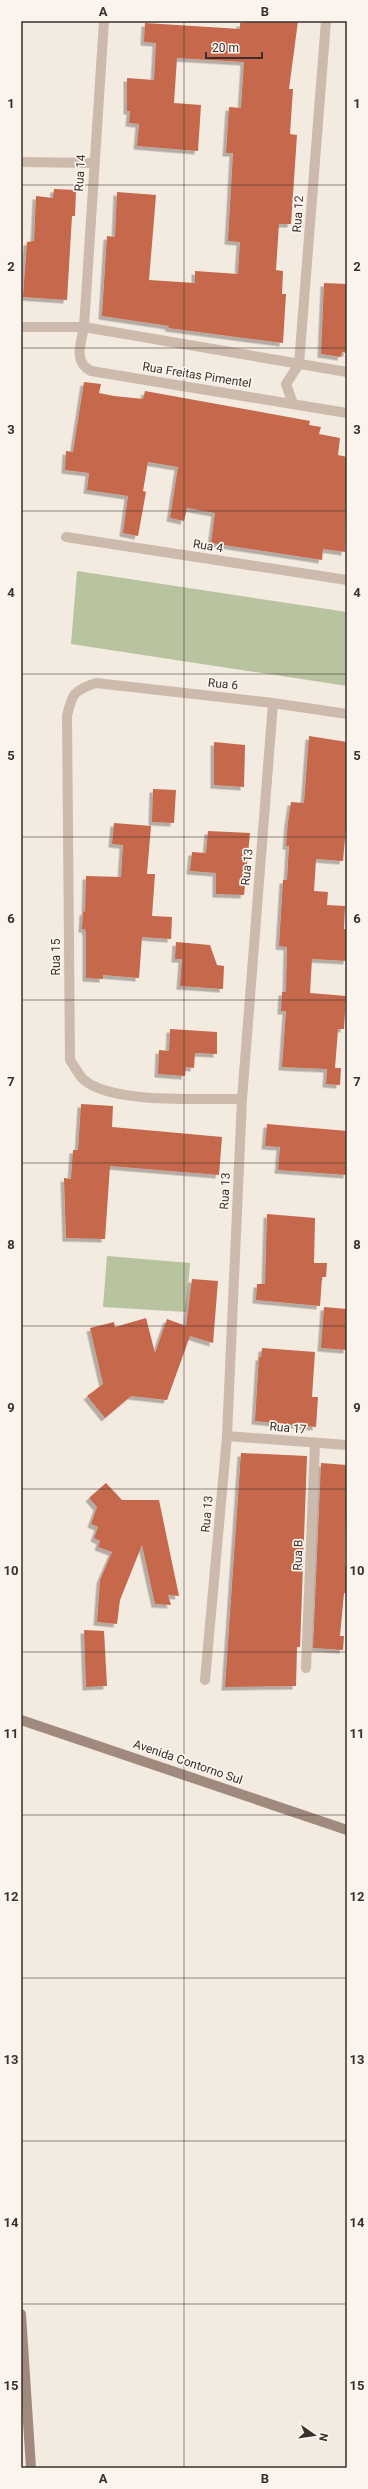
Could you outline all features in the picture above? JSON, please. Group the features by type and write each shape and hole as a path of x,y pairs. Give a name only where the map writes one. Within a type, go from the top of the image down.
{"street":[{"name":"Rua 14","path":"84,326 93,163 104,21"},
{"name":"Rua 12","path":"293,404 286,384 299,364 326,21"},
{"path":"21,162 93,163"},
{"path":"21,327 84,326 347,372"},
{"name":"Rua Freitas Pimentel","path":"84,326 79,358 85,368 92,371 347,413"},
{"name":"Rua 4","path":"66,537 347,580"},
{"name":"Rua 6","path":"96,684 273,703 347,714"},
{"name":"Rua 15","path":"96,684 78,689 71,699 67,716 70,1060 83,1079 107,1091 133,1097 242,1099"},
{"name":"Rua 13","path":"205,1680 227,1436 242,1099 273,703"},
{"name":"Rua 17","path":"227,1436 347,1445"},
{"name":"Rua B","path":"306,1668 315,1443"},
{"name":"Avenida Contorno Sul","path":"21,1720 347,1830"},
{"path":"21,2314 32,2468"}],"green space":[{"path":"77,571 347,612 347,686 71,644"},
{"path":"107,1256 190,1263 186,1312 103,1307"}],"building":[{"path":"245,21 298,21 289,89 293,89 290,134 297,135 291,224 279,224 276,270 283,271 282,294 286,294 283,343 168,328 169,326 102,316 107,236 115,237 117,192 156,195 149,280 195,283 195,271 238,274 240,242 228,241 233,153 226,153 229,107 241,108 244,62 177,58 174,103 201,105 198,151 137,146 139,124 129,123 130,111 127,111 127,78 154,80 156,43 144,42 145,23 240,29 240,23 245,23"},
{"path":"54,189 76,190 75,216 72,216 67,300 23,297 27,242 34,241 36,196 53,198"},
{"path":"324,283 347,284 347,353 342,352 341,357 321,354"},
{"path":"84,382 101,384 99,393 114,396 143,399 145,391 310,421 309,425 321,427 319,434 340,438 338,455 347,457 345,552 323,549 322,560 211,543 215,513 187,508 184,521 170,518 178,467 148,462 143,491 146,492 138,536 123,533 128,496 87,490 89,473 65,470 66,451 73,452"},
{"path":"309,736 347,742 347,817 343,861 316,859 314,891 328,892 327,905 345,906 344,929 347,929 347,961 312,959 310,993 346,996 344,1029 338,1029 335,1068 341,1068 340,1085 326,1084 327,1069 282,1067 286,1011 281,1011 282,992 286,992 287,947 279,946 283,880 287,880 289,846 286,846 291,802 304,803"},
{"path":"214,742 245,745 244,787 214,785"},
{"path":"153,789 176,790 174,823 152,822"},
{"path":"114,823 151,826 147,874 155,874 152,916 172,917 171,939 142,937 139,978 103,975 103,979 86,978 86,933 85,929 82,929 83,911 85,912 86,876 121,877 123,845 112,844"},
{"path":"208,831 250,833 244,895 216,894 216,873 190,871 192,852 206,853"},
{"path":"176,942 210,945 217,965 224,966 223,989 180,986 182,959 175,959"},
{"path":"170,1029 217,1032 217,1054 195,1053 194,1068 186,1067 185,1076 158,1074 159,1050 169,1051"},
{"path":"81,1104 113,1106 112,1127 222,1137 219,1175 110,1166 105,1239 66,1238 64,1178 71,1179 73,1150 78,1150"},
{"path":"267,1124 347,1131 347,1175 278,1170 280,1147 265,1146"},
{"path":"267,1214 315,1218 314,1263 327,1263 326,1277 322,1277 320,1306 256,1300 257,1284 265,1284"},
{"path":"192,1279 218,1281 213,1343 190,1336 167,1400 131,1396 105,1418 87,1396 103,1384 90,1328 114,1322 115,1327 146,1318 155,1353 167,1319 186,1326"},
{"path":"324,1307 347,1309 347,1350 321,1348"},
{"path":"262,1348 315,1352 312,1397 318,1397 316,1427 255,1421 259,1357 261,1357"},
{"path":"241,1453 307,1456 300,1647 297,1647 296,1686 225,1687"},
{"path":"321,1463 347,1465 345,1565 347,1565 347,1594 344,1593 340,1636 344,1636 343,1650 313,1648"},
{"path":"106,1483 122,1500 159,1500 179,1596 168,1595 171,1605 155,1604 142,1545 120,1600 117,1624 97,1622 100,1580 112,1552 98,1547 100,1541 94,1538 98,1527 91,1524 97,1507 89,1498"},
{"path":"84,1630 104,1631 107,1686 86,1687"}]}
